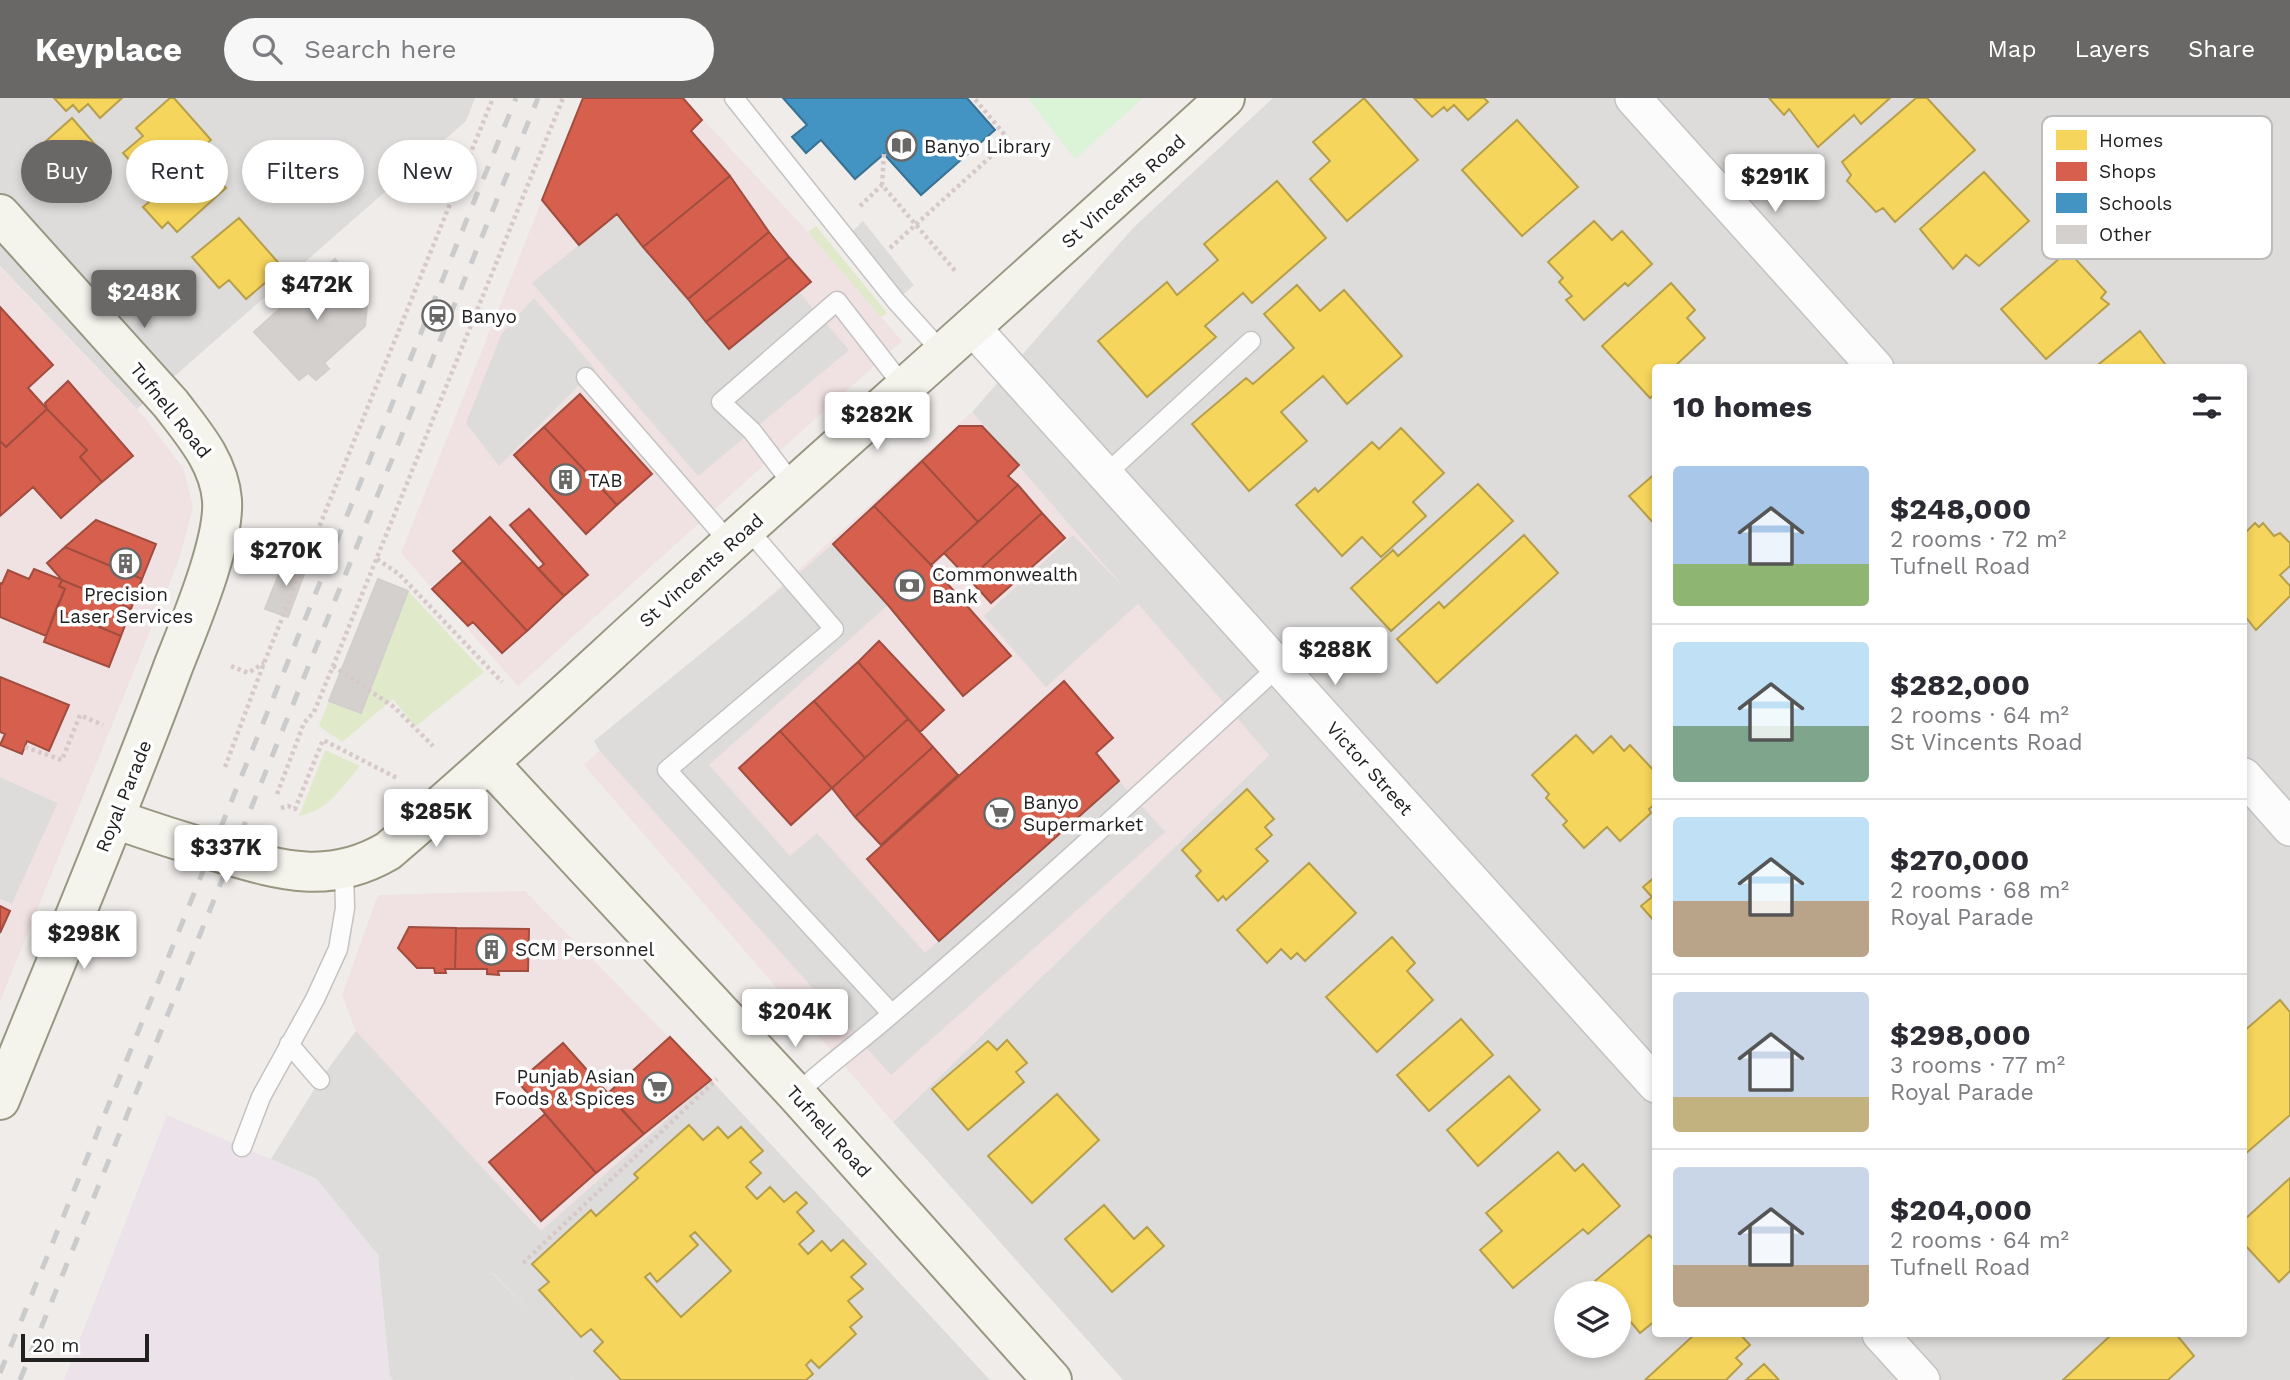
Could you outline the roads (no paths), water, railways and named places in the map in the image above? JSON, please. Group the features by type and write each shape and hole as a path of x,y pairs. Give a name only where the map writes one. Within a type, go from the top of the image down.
{"main road":[{"name":"St Vincents Road","path":"115,819 288,871 325,872 344,869 388,851 489,763 1225,98"},
{"name":"Tufnell Road","path":"0,214 171,404 214,464 220,485"},
{"name":"Royal Parade","path":"0,1100 115,819 182,645 208,570 221,519 220,485"},
{"name":"Tufnell Road","path":"489,763 796,1094 1052,1380"}],"street":[{"path":"1633,98 1872,364"},
{"name":"Victor Street","path":"972,327 1652,1080"},
{"path":"2247,779 2290,828"},
{"path":"1883,1337 1922,1380"}],"lane":[{"path":"734,98 896,301 943,353"},
{"path":"794,486 752,431 721,402 837,301 904,387"},
{"path":"1105,475 1251,341"},
{"path":"586,377 738,536 834,629 667,769 892,1014"},
{"path":"796,1094 892,1014 1135,799 1279,666"},
{"path":"242,1147 261,1097 315,999 338,949 345,908 344,869"},
{"path":"289,1044 320,1080"}],"railway":[{"path":"0,1373 516,98"},
{"path":"20,1380 538,98"}],"place":[{"name":"Banyo Library","path":"901,146"},
{"name":"Banyo","path":"438,316"},
{"name":"TAB","path":"565,480"},
{"name":"Precision Laser Services","path":"126,563"},
{"name":"Commonwealth Bank","path":"909,585"},
{"name":"Banyo Supermarket","path":"1000,813"},
{"name":"SCM Personnel","path":"492,949"},
{"name":"Punjab Asian Foods & Spices","path":"658,1087"}]}
